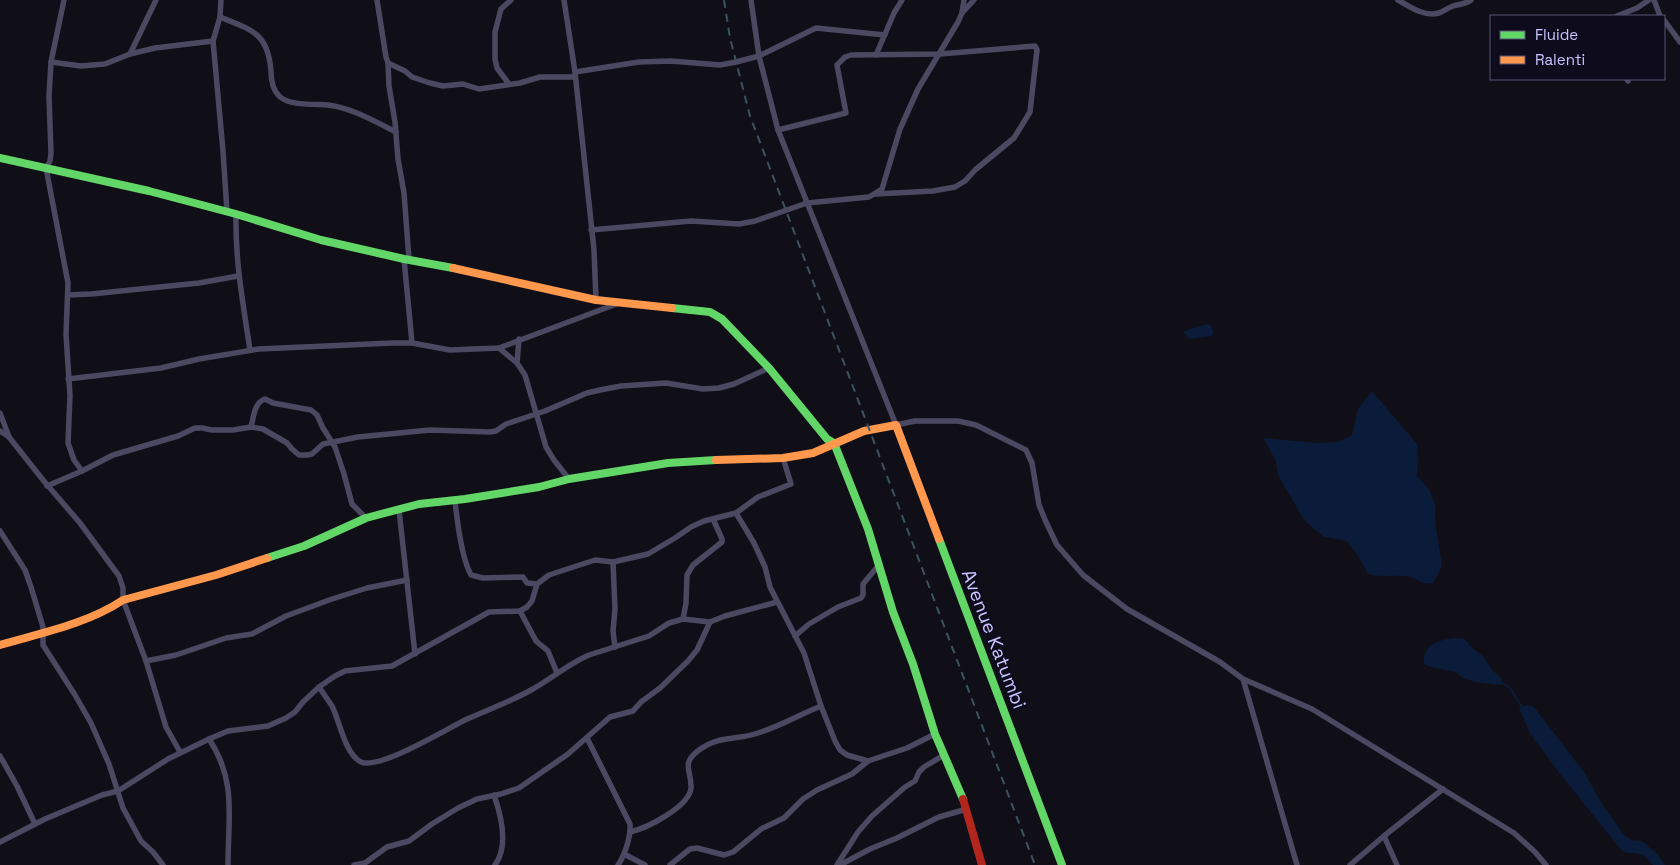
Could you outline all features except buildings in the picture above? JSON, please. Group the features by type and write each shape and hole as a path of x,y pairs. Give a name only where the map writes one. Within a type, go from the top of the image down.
{"street":[{"path":"64,0 51,62 49,96 51,153 50,161 46,168 68,283 66,334 70,396 68,443 74,460 82,471"},
{"path":"130,54 156,0"},
{"path":"221,0 220,17 213,41 227,212"},
{"path":"377,0 388,63 398,159 408,221 407,259 412,343"},
{"path":"509,84 497,68 495,32 501,9 511,0"},
{"path":"564,0 575,74 594,250 596,300"},
{"path":"751,0 759,56 778,130 896,424"},
{"path":"876,55 902,0"},
{"path":"962,13 964,0"},
{"path":"591,230 690,221 739,224 754,221 807,203 869,197 876,194 882,189 900,129 918,89 940,54 962,13 974,0"},
{"path":"1398,0 1421,13 1431,14 1439,13 1447,8 1471,0"},
{"path":"1620,15 1637,8 1649,0"},
{"path":"1654,0 1660,15"},
{"path":"220,17 244,26 261,38 270,54 272,81 279,97 289,102 330,106 358,113 396,132"},
{"path":"1665,21 1680,42"},
{"path":"388,63 405,71 412,77 442,86 463,84 479,89 520,83 540,77 575,74 639,62 671,61 720,64 759,56 816,28 885,35"},
{"path":"51,62 81,66 105,64 130,54 155,48 213,41"},
{"path":"778,130 846,113 837,65 845,57 851,55 940,54 1035,46 1037,50 1030,112 1014,138 975,170 965,181 955,187 933,191 876,194"},
{"path":"0,158 149,191 236,214 322,240 407,259 596,300 710,312 722,319 769,368 827,439 834,443 868,529 878,566 899,630 913,664 935,734 961,791 982,865"},
{"path":"236,214 235,237 238,276 250,350"},
{"path":"68,295 199,283 238,276"},
{"path":"68,380 161,368 250,350 343,344 412,343 450,350 499,348 519,339 621,303"},
{"path":"517,363 519,339"},
{"path":"499,348 517,363 525,375 546,447 569,479"},
{"path":"47,486 113,455 178,436 195,428 227,430 252,427 263,429 287,443 299,455 312,454 323,444 358,437 430,430 496,431 506,424 537,414 587,393 600,390 666,382 703,389 719,388 734,384 769,368"},
{"path":"252,427 256,407 259,401 265,399 273,403 311,410 317,414 332,442 344,474 352,504 366,518"},
{"path":"0,413 9,437 47,486 80,523 119,576 123,588 123,600 146,661 166,727 180,752"},
{"path":"0,645 83,620 123,600 216,575 304,546 366,518 419,504 539,487 569,479 668,463 736,458 782,458 813,453 864,430 869,431 915,421 958,421 976,425 1026,450 1032,463 1039,504 1057,545 1083,575 1127,609 1220,662 1243,679 1312,709 1443,789 1514,833 1546,865"},
{"name":"Avenue Katumbi","path":"896,424 1062,865"},
{"path":"0,431 9,437"},
{"path":"0,842 35,824 118,791 180,752 228,732 268,726 286,718 295,712 319,687 345,671 392,666 488,612 520,611 532,601 537,584 549,575 595,560 613,562 648,554 690,527 736,513 758,497 791,484 782,458"},
{"path":"72,475 74,460"},
{"path":"455,500 461,541 471,575 483,578 523,577 527,583 537,584"},
{"path":"399,510 415,654"},
{"path":"736,513 765,567 770,587 804,653 821,706 840,750 847,755 868,761"},
{"path":"683,619 686,603 687,575 693,565 722,542 713,519"},
{"path":"0,531 25,570 43,627 43,645 91,723 109,764 123,808 132,821 141,841 163,865"},
{"path":"613,562 615,609 613,631 616,647"},
{"path":"795,636 810,624 838,607 861,598 863,595 863,584 878,566"},
{"path":"146,661 176,655 226,638 252,634 286,616 332,599 367,588 407,580"},
{"path":"319,687 331,705 352,755 367,763 385,759 414,747 466,720 516,698 580,659 649,636 669,623 683,619 710,622 777,602"},
{"path":"520,611 536,641 548,652 557,673"},
{"path":"354,865 365,862 387,847 409,841 432,824 477,799 519,788 587,738 610,717 633,711 641,702 660,688 697,650 710,622"},
{"path":"1243,679 1298,865"},
{"path":"630,832 642,829 656,822 682,803 689,795 691,787 688,776 689,761 693,755 710,743 717,740 760,733 821,706"},
{"path":"670,865 690,849 697,848 720,854 733,852 761,829 784,818 803,799 817,790 852,774 868,761 907,748 935,734"},
{"path":"587,738 630,824 630,832 624,854 618,865"},
{"path":"210,739 220,758 228,783 230,802 228,865"},
{"path":"0,756 35,824"},
{"path":"839,865 858,832 872,816 905,787 915,781 917,774 924,767 944,756"},
{"path":"1350,865 1443,789"},
{"path":"494,795 498,807 502,838 502,849 495,865"},
{"path":"839,865 939,817 967,809"},
{"path":"1384,836 1397,865"},
{"path":"624,854 644,865"},
{"path":"372,858 375,865"}],"water":[{"path":"1208,324 1211,325 1214,333 1212,336 1190,339 1183,332 1191,329"},
{"path":"1372,391 1417,444 1417,476 1429,489 1435,504 1436,528 1442,566 1433,583 1422,583 1414,578 1405,576 1368,574 1347,541 1324,537 1304,520 1278,475 1276,461 1263,438 1317,443 1338,442 1352,435 1358,409"},
{"path":"1465,639 1470,646 1484,657 1491,669 1501,678 1501,685 1475,682 1463,678 1455,672 1424,664 1425,652 1429,648 1443,640"},
{"path":"1527,705 1534,707 1584,772 1604,807 1625,836 1632,840 1642,841 1657,854 1665,865 1653,865 1645,856 1622,851 1531,735 1519,708"}],"waterway":[{"path":"1501,682 1510,688 1522,707"}],"railway":[{"path":"724,0 730,38 750,116 1035,865"}],"traffic: fast":[{"path":"0,158 149,191 236,214 321,240 453,268"},
{"path":"672,308 710,312 722,319 769,368 827,439 834,443 868,529 893,612 913,664 935,734 963,799"},
{"path":"267,558 304,546 366,518 419,504 465,499 539,487 569,479 668,463 716,460"},
{"path":"939,539 1062,865"}],"traffic: slow":[{"path":"453,268 596,300 672,308"},
{"path":"716,460 783,458 813,453 864,431 896,425 939,539"},
{"path":"0,645 79,622 123,600 216,575 267,558"}],"traffic: jam":[{"path":"963,799 982,865"}]}
